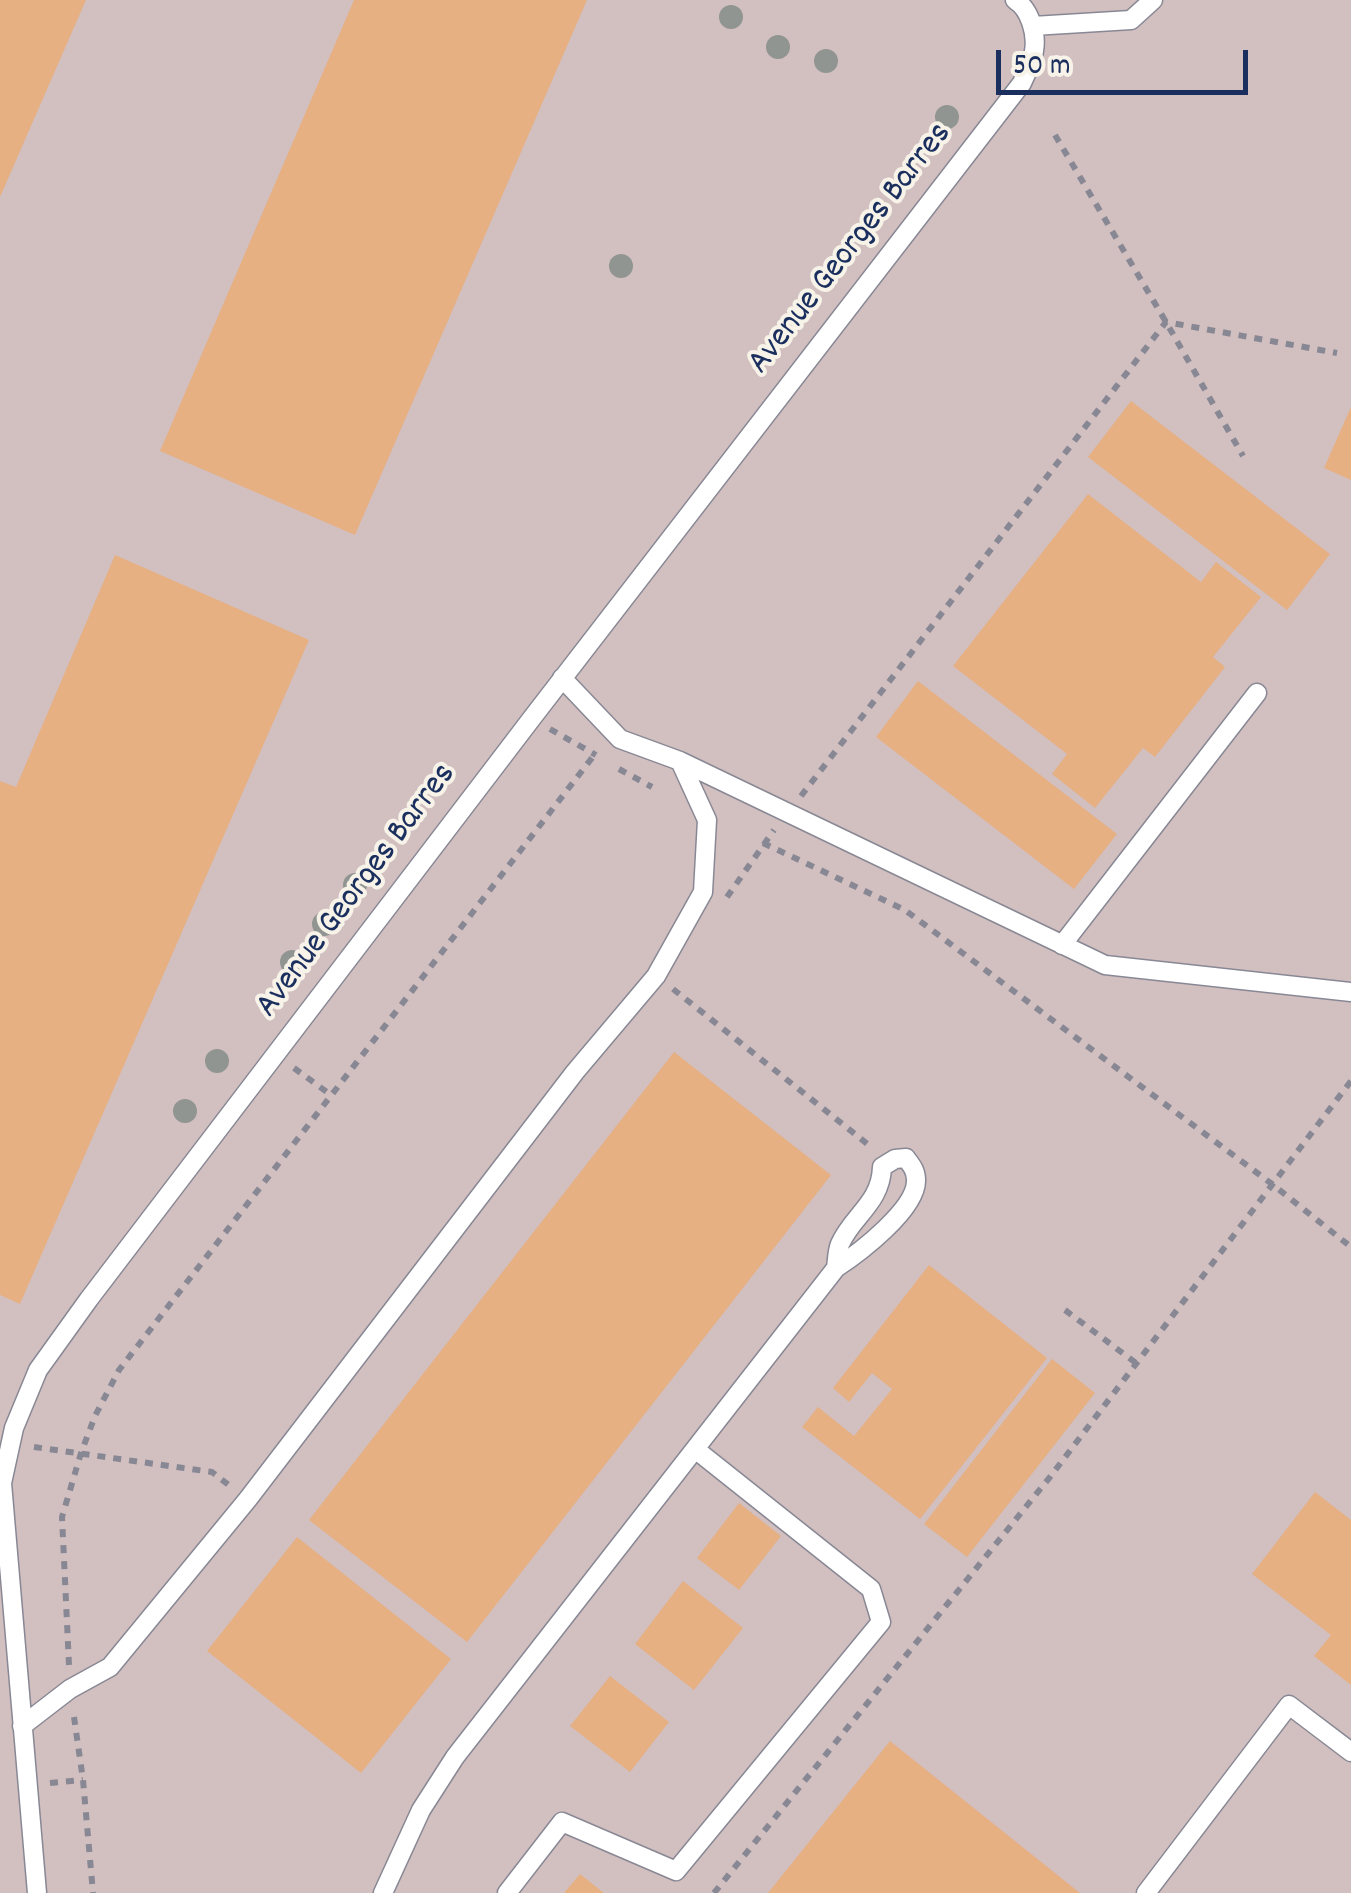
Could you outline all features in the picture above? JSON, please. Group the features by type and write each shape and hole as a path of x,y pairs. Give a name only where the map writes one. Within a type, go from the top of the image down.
{"lane":[{"path":"1015,0 1021,3 1033,26 1131,20 1153,0"},
{"name":"Avenue Georges Barres","path":"38,1893 2,1483 10,1443 38,1370 562,678 1022,82 1034,52 1033,26"},
{"path":"562,678 620,739 680,761 1104,965 1351,992"},
{"path":"1062,945 1257,693"},
{"path":"22,1726 70,1689 110,1667 248,1499 575,1072 656,976 703,892 707,820 680,761"},
{"path":"384,1893 421,1810 445,1771 836,1268 867,1248 902,1211 917,1184 914,1169 906,1158 882,1166 882,1178 872,1199 840,1244 836,1268"},
{"path":"507,1893 562,1822 676,1872 881,1622 872,1589 695,1449"},
{"path":"1146,1893 1289,1706 1351,1752"}],"path":[{"path":"1054,135 1243,456"},
{"path":"532,718 652,787"},
{"path":"93,1893 84,1780 70,1689 62,1517 96,1416 119,1370 594,754"},
{"path":"763,843 905,910 1351,1247"},
{"path":"656,976 868,1146 895,1159"},
{"path":"284,1043 294,1068 331,1095"},
{"path":"714,1893 1050,1477 1351,1081"},
{"path":"1065,1310 1136,1363"},
{"path":"10,1443 212,1472 248,1499"}],"shaded area":[{"path":"0,0 1351,0 1351,1893 0,1893"}],"building":[{"path":"0,0 86,0 0,197"},
{"path":"354,0 587,0 355,535 160,451"},
{"path":"1131,401 1330,554 1287,610 1088,457"},
{"path":"1351,407 1351,480 1324,468"},
{"path":"1088,494 1201,582 1216,562 1261,597 1213,657 1225,667 1155,757 1143,748 1095,808 1052,774 1067,754 953,666"},
{"path":"115,555 309,640 20,1304 0,1295 0,781 16,787"},
{"path":"918,681 1117,834 1074,889 876,737"},
{"path":"674,1052 831,1175 467,1642 309,1520"},
{"path":"929,1265 1047,1358 920,1519 802,1427 818,1407 854,1436 892,1389 872,1373 849,1402 833,1388"},
{"path":"1052,1359 1095,1393 967,1557 924,1524"},
{"path":"1315,1492 1351,1520 1351,1685 1314,1656 1331,1635 1252,1574"},
{"path":"739,1503 781,1536 739,1590 697,1558"},
{"path":"297,1537 451,1659 361,1773 207,1651"},
{"path":"683,1581 743,1628 694,1690 635,1644"},
{"path":"610,1676 669,1722 630,1772 570,1726"},
{"path":"890,1741 1080,1893 768,1893"},
{"path":"580,1874 604,1893 564,1893"}]}
